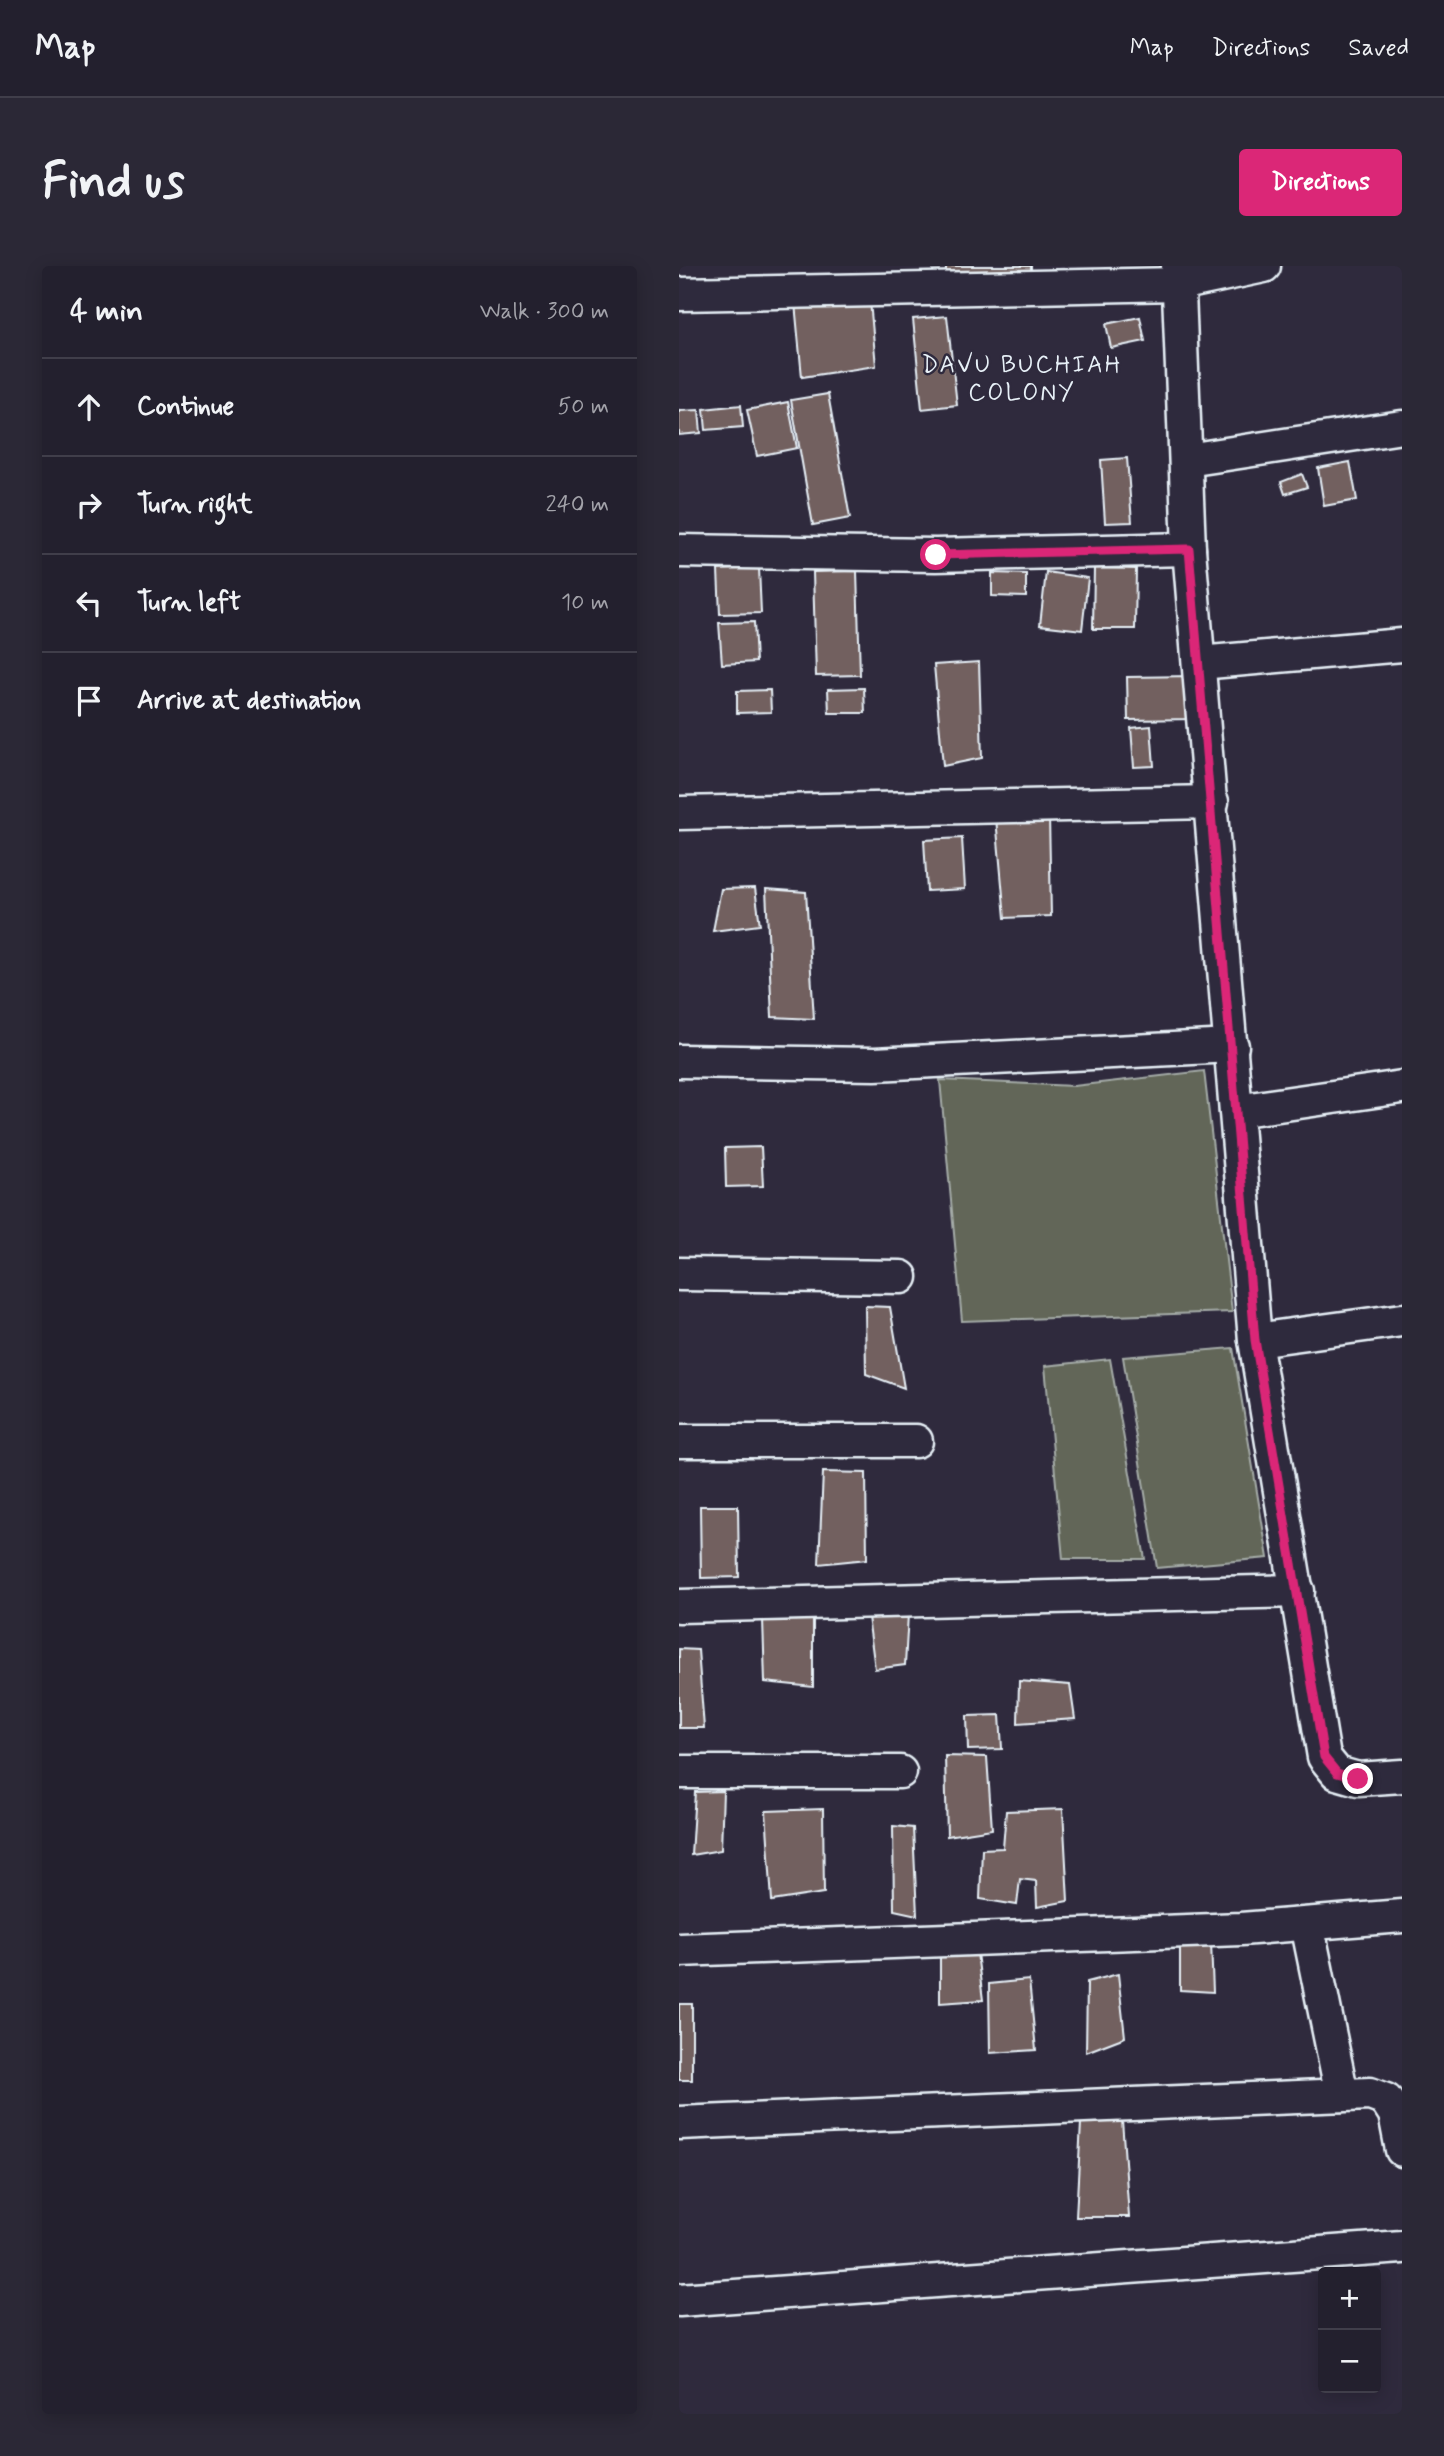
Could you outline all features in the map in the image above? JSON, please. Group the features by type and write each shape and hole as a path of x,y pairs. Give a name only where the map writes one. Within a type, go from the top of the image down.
{"street":[{"path":"679,295 1179,275 1264,266"},
{"path":"1179,275 1189,549 1255,1340 1324,1757 1337,1773 1358,1779 1402,1776"},
{"path":"1187,460 1402,426"},
{"path":"679,551 936,555 1189,549"},
{"path":"1199,663 1402,645"},
{"path":"679,813 1212,802"},
{"path":"679,1061 875,1064 1232,1046"},
{"path":"1236,1111 1402,1087"},
{"path":"679,1274 901,1277"},
{"path":"1255,1340 1402,1320"},
{"path":"679,1441 916,1441"},
{"path":"679,1606 1298,1591"},
{"path":"679,1772 900,1772"},
{"path":"679,1950 1241,1929 1402,1916"},
{"path":"1307,1924 1342,2095"},
{"path":"679,2123 1370,2094 1386,2100 1395,2114 1402,2150"},
{"path":"679,2300 1402,2247"}],"green space":[{"path":"1204,1071 1232,1312 962,1321 940,1080 1074,1086"},
{"path":"1233,1348 1268,1558 1157,1568 1123,1357"},
{"path":"1110,1359 1145,1559 1063,1559 1045,1366"}],"building":[{"path":"946,266 1031,266 1031,281 946,281"},
{"path":"870,301 876,366 802,377 795,303"},
{"path":"947,316 957,405 922,409 913,319"},
{"path":"1140,317 1145,341 1111,348 1106,324"},
{"path":"828,394 850,518 813,525 791,400"},
{"path":"788,402 797,448 757,456 747,410"},
{"path":"741,405 743,427 706,430 704,409"},
{"path":"699,410 701,433 679,435 679,411"},
{"path":"1127,458 1132,522 1105,523 1101,460"},
{"path":"1350,462 1357,500 1324,506 1318,468"},
{"path":"1302,474 1307,487 1285,494 1281,482"},
{"path":"759,568 761,613 720,614 718,570"},
{"path":"1094,568 1136,569 1135,629 1093,629"},
{"path":"857,571 860,675 816,676 813,572"},
{"path":"1046,572 1088,578 1082,630 1040,625"},
{"path":"992,573 1026,574 1026,597 992,596"},
{"path":"754,622 756,662 722,664 719,623"},
{"path":"979,662 982,758 943,766 934,665"},
{"path":"1193,676 1193,719 1128,720 1127,677"},
{"path":"864,688 865,713 829,713 828,689"},
{"path":"770,690 771,712 737,713 737,691"},
{"path":"1151,726 1154,766 1134,767 1131,728"},
{"path":"1049,816 1051,916 1005,918 996,818"},
{"path":"962,838 965,889 927,891 924,840"},
{"path":"755,888 760,925 713,931 721,889"},
{"path":"766,889 806,892 814,1019 772,1017"},
{"path":"761,1147 763,1186 726,1187 725,1148"},
{"path":"865,1306 890,1307 904,1388 866,1374"},
{"path":"823,1472 866,1473 867,1559 819,1564"},
{"path":"700,1506 738,1506 739,1577 701,1578"},
{"path":"908,1614 905,1665 875,1669 868,1617"},
{"path":"763,1619 813,1619 813,1687 765,1682"},
{"path":"679,1649 698,1650 704,1728 679,1728"},
{"path":"1019,1681 1070,1685 1075,1719 1018,1723"},
{"path":"1000,1715 1002,1749 968,1750 967,1716"},
{"path":"945,1756 987,1757 992,1829 947,1836"},
{"path":"723,1791 721,1850 691,1855 695,1792"},
{"path":"823,1809 824,1893 772,1901 766,1811"},
{"path":"1063,1809 1068,1901 1037,1907 1036,1881 1020,1879 1017,1905 980,1899 982,1849 1003,1848 1006,1811"},
{"path":"893,1826 913,1828 917,1915 894,1910"},
{"path":"1180,1938 1211,1942 1213,1992 1180,1990"},
{"path":"940,1953 977,1953 983,2000 940,2003"},
{"path":"1118,1974 1125,2037 1086,2052 1087,1982"},
{"path":"1029,1980 1036,2050 990,2053 989,1984"},
{"path":"679,2004 692,2004 692,2080 679,2080"},
{"path":"1122,2120 1129,2217 1076,2217 1081,2123"}],"district":[{"name":"DAVU BUCHIAH COLONY","path":"1022,378"}],"route":[{"path":"936,555 1189,549 1255,1340 1324,1757 1337,1773 1358,1779"}]}
